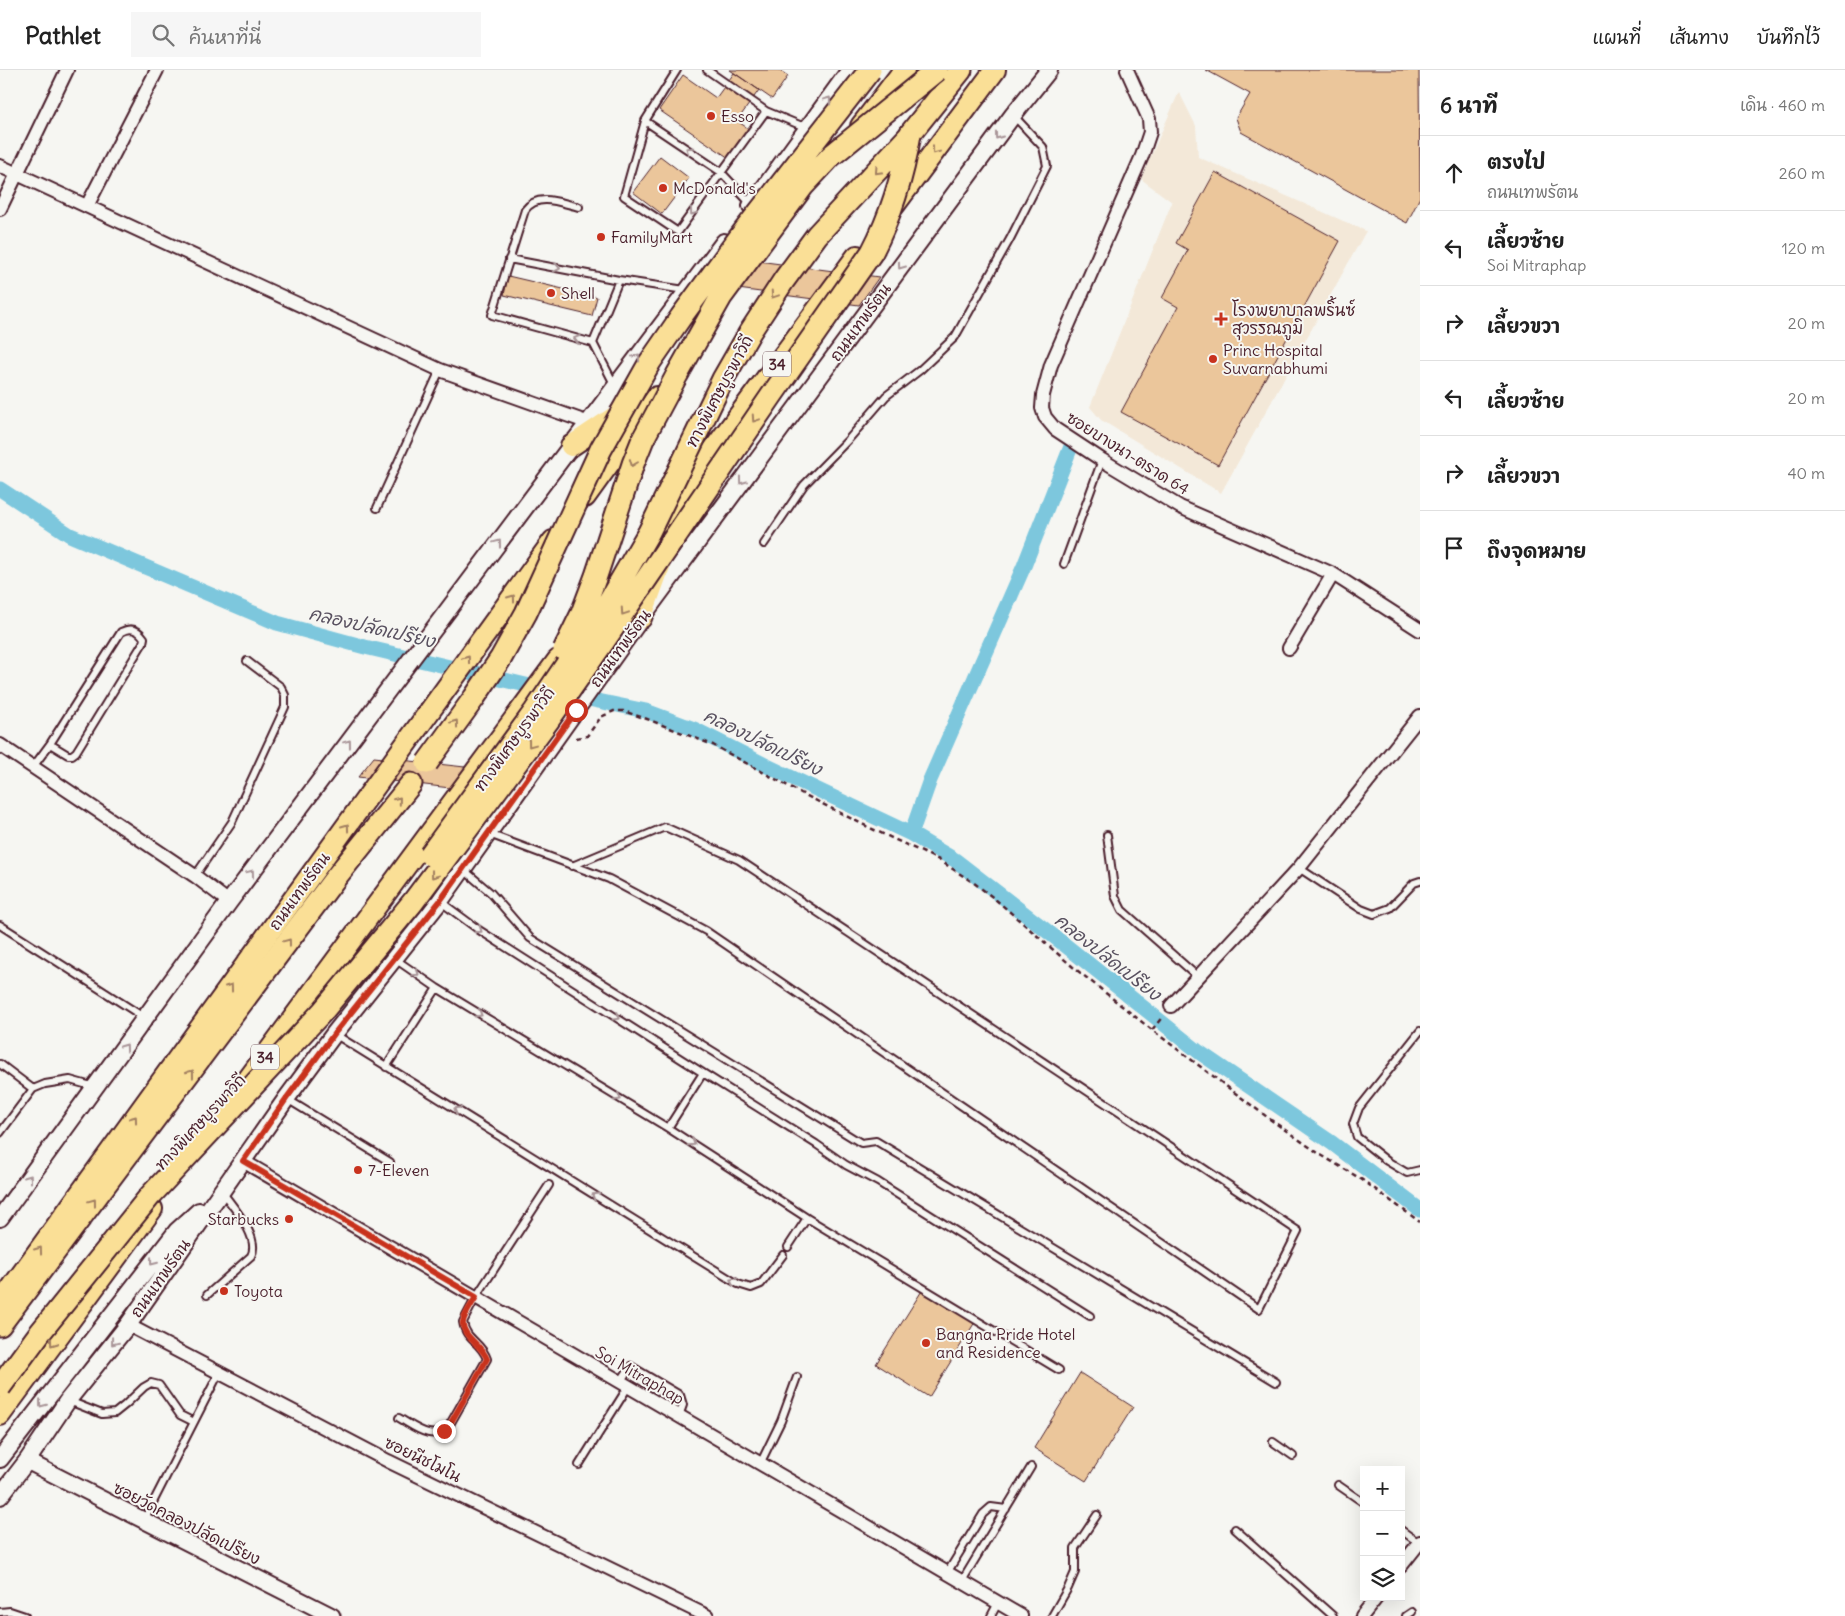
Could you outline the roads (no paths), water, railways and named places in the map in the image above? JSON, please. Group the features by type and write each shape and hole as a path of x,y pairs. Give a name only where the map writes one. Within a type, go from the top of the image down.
{"highway":[{"path":"427,763 501,658 526,613 601,449 650,362 681,316 745,230 870,70"},
{"name":"ถนนเทพรัตน","path":"0,1304 670,379 904,70"},
{"path":"532,705 582,613 610,536 632,464 643,439 676,375 721,297 803,186 831,156 937,70"},
{"name":"ทางพิเศษบูรพาวิถี","path":"0,1363 27,1325 140,1187 313,1001 402,893 532,705 606,606 630,567 652,525 714,396 755,324 784,280 817,235 910,134 961,70"},
{"name":"34","path":"0,1415 532,705 559,659 995,70"},
{"path":"0,1387 39,1334 150,1196 323,1011 414,902 548,721 872,252 883,232 898,194 910,134"},
{"path":"571,446 670,379"},
{"path":"641,618 695,476"},
{"name":"ทางพิเศษบูรพาวิถี","path":"0,1325 333,881 411,784"}],"main road":[{"path":"1,1213 96,1087 229,902 752,205 850,70"},
{"name":"ถนนเทพรัตน","path":"0,1496 27,1461 68,1400 128,1325 286,1099 334,1034 440,901 641,618 1013,115 1049,70"},
{"path":"0,1459 177,1231 222,1190"}],"street":[{"path":"0,209 67,70"},
{"path":"87,206 158,70"},
{"name":"ซอยบางนา-ตราด 64","path":"1127,70 1147,114 1150,132 1142,156 1051,365 1043,395 1042,408 1046,417 1056,429 1102,460 1180,506 1334,574 1420,630"},
{"path":"0,166 440,370 588,423"},
{"path":"1289,648 1334,574"},
{"path":"1171,1006 1299,868 1420,716"},
{"path":"0,745 195,876 229,902"},
{"name":"Soi Mitraphap","path":"243,1161 1019,1615"},
{"name":"ซอยนีชโมโน","path":"128,1325 388,1461 707,1616"},
{"name":"ซอยวัดคลองปลัดเปรียง","path":"27,1461 332,1616"},
{"path":"1405,1561 1420,1543"},
{"path":"1362,1616 1374,1601"}],"lane":[{"path":"677,70 645,121 624,196 678,232 766,111"},
{"path":"707,70 766,111 808,128"},
{"path":"764,544 804,485 848,440 886,396 920,370 955,337 1010,239 1047,166 1044,148 1013,115"},
{"path":"645,121 721,172 752,205"},
{"path":"579,207 545,199 530,203 525,210 492,315 593,343 616,387"},
{"path":"509,260 687,290"},
{"path":"593,343 619,280"},
{"path":"377,508 440,370"},
{"path":"1064,564 1102,460"},
{"path":"32,767 50,744 121,632 128,628 134,629 141,634 144,638 143,643 76,752 68,755 50,744"},
{"path":"195,876 232,822 285,707 285,695 280,687 248,661"},
{"path":"488,833 572,866 609,879 706,931 1259,1309 1298,1231 739,860 665,827 572,866"},
{"path":"1107,835 1115,896 1122,910 1197,976"},
{"path":"1299,868 1361,909 1374,914 1390,908 1414,883 1420,881"},
{"path":"463,869 491,892 530,938 861,1143 876,1141 1276,1382"},
{"path":"440,901 479,930 816,1144 846,1165 878,1182 1090,1316"},
{"path":"0,925 146,1018"},
{"path":"394,958 437,988 668,1128 807,1218 1059,1370"},
{"path":"386,1067 437,988"},
{"path":"1420,1031 1359,1108 1354,1124 1357,1137 1387,1161 1408,1173 1420,1170"},
{"path":"334,1034 738,1284 751,1288 761,1284 783,1255"},
{"path":"0,1064 33,1089"},
{"path":"668,1128 703,1073"},
{"path":"0,1133 33,1089 45,1084 70,1080 96,1087"},
{"path":"286,1099 390,1162"},
{"path":"399,1418 429,1434 439,1434 449,1426 487,1359 484,1351 466,1334 463,1322 476,1297 549,1185"},
{"path":"207,1295 251,1256 254,1250 254,1243 248,1229 222,1190"},
{"path":"788,1248 807,1218"},
{"path":"579,1465 624,1384 631,1366 680,1395 683,1405 679,1416"},
{"path":"144,1521 219,1373"},
{"path":"760,1464 781,1421 797,1377"},
{"path":"68,1400 102,1414 115,1413 126,1405 144,1386 151,1383 159,1385 180,1415 194,1422"},
{"path":"1273,1442 1293,1456"},
{"path":"962,1581 1031,1468"},
{"path":"1338,1485 1360,1500"},
{"path":"947,1573 983,1514 990,1507 1006,1509"},
{"path":"1052,1616 1075,1572 1075,1548 1097,1515"},
{"path":"1235,1530 1333,1616"},
{"path":"1405,1533 1420,1543"},
{"path":"991,1616 998,1603"},
{"path":"0,1612 10,1611 25,1616"}],"waterway":[{"path":"911,834 930,780 1024,566 1072,444"},
{"name":"คลองปลัดเปรียง","path":"0,489 70,535 277,623 365,647 547,690"},
{"name":"คลองปลัดเปรียง","path":"574,696 646,711 694,729 911,834 955,860 1199,1052 1332,1143 1420,1210"}],"place":[{"name":"Esso","path":"711,116"},
{"name":"McDonald's","path":"663,188"},
{"name":"FamilyMart","path":"601,237"},
{"name":"Shell","path":"551,293"},
{"name":"โรงพยาบาลพริ้นซ์ สุวรรณภูมิ","path":"1221,319"},
{"name":"Princ Hospital Suvarnabhumi","path":"1213,359"},
{"name":"7-Eleven","path":"358,1170"},
{"name":"Starbucks","path":"289,1219"},
{"name":"Toyota","path":"224,1291"},
{"name":"Bangna Pride Hotel and Residence","path":"926,1343"}]}
